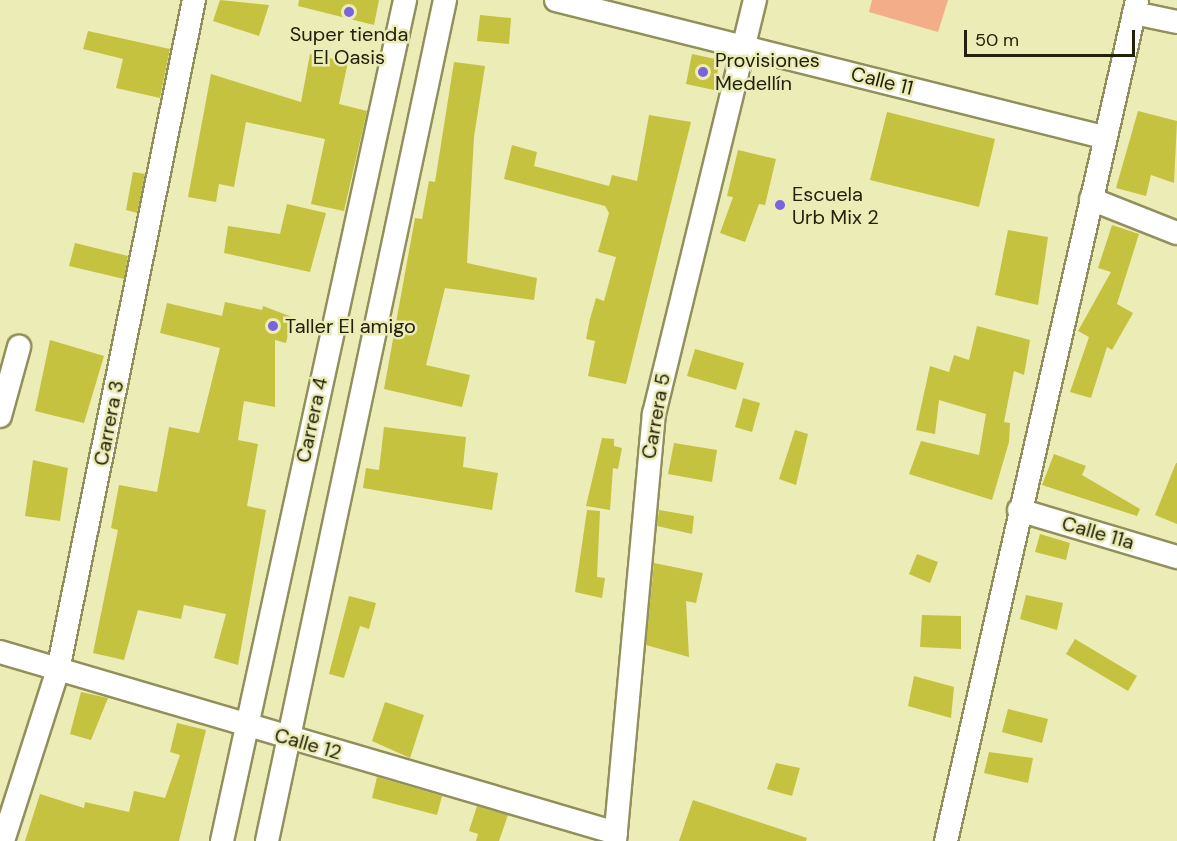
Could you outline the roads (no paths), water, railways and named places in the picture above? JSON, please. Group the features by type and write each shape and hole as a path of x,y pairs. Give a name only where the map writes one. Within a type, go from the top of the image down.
{"street":[{"name":"Carrera 3","path":"3,841 58,670 194,0"},
{"name":"Carrera 4","path":"222,841 405,0"},
{"path":"267,841 445,0"},
{"name":"Calle 11","path":"556,0 1103,137"},
{"name":"Carrera 5","path":"616,837 654,414 755,0"},
{"path":"946,841 1103,137 1135,6 1177,22"},
{"path":"1091,199 1177,233"},
{"path":"0,417 19,347"},
{"name":"Calle 11a","path":"1019,510 1177,557"},
{"name":"Calle 12","path":"0,652 616,837"}],"place":[{"name":"Super tienda El Oasis","path":"349,12"},
{"name":"Provisiones Medellín","path":"703,72"},
{"name":"Escuela Urb Mix 2","path":"780,205"},
{"name":"Taller El amigo","path":"273,326"}]}
